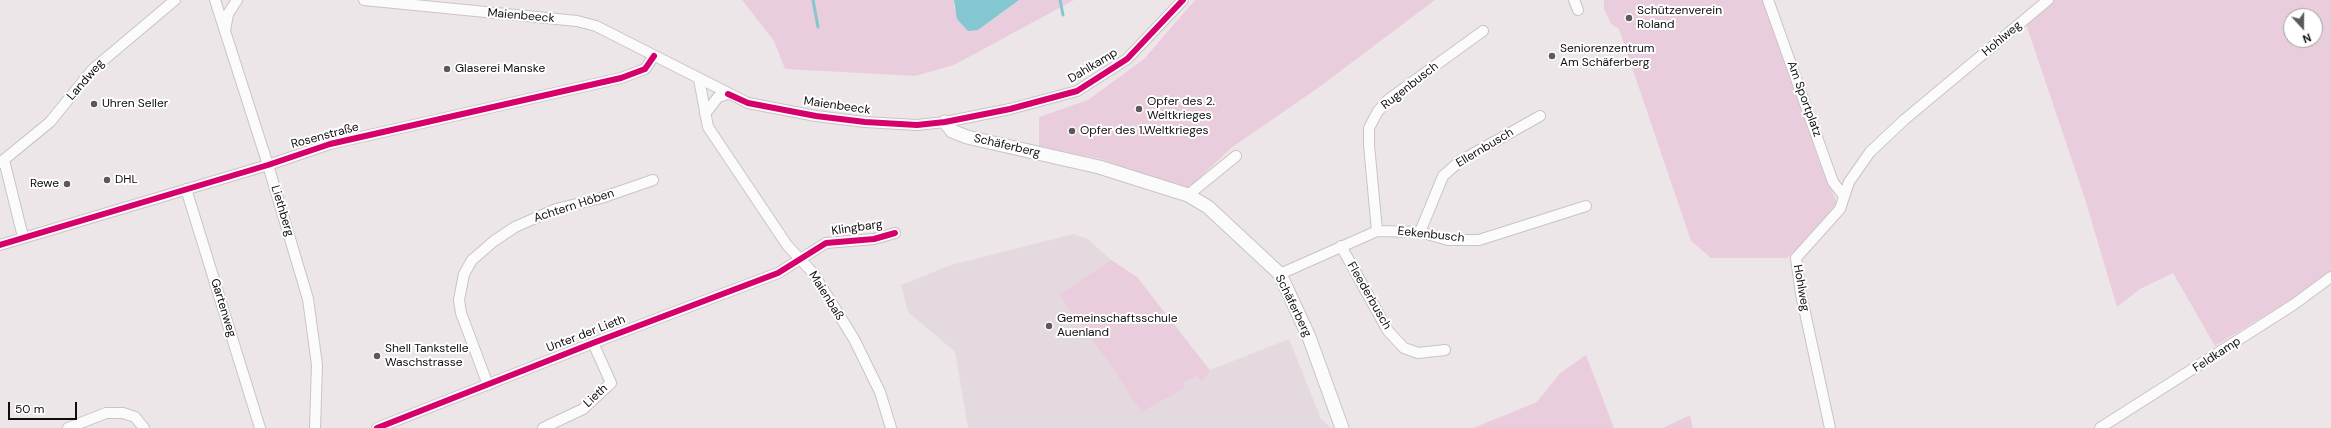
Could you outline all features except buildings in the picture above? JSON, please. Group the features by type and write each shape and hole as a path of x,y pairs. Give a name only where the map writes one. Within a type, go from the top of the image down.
{"main road":[{"name":"Schäferberg","path":"945,122 952,131 967,137 1099,167 1188,195 1208,207 1280,274 1309,337 1342,428"}],"street":[{"name":"Liethberg","path":"215,0 302,274 313,326 317,365 315,428"},
{"path":"225,33 228,14 237,0"},
{"name":"Maienbeeck","path":"364,0 577,21 596,26 748,103 816,116 865,122 917,125 945,122"},
{"name":"Dahlkamp","path":"945,122 1010,109 1077,91 1127,59 1183,0"},
{"path":"1574,0 1578,10"},
{"name":"Am Sportplatz","path":"1768,0 1833,182 1844,196"},
{"name":"Hohlweg","path":"1830,428 1801,294 1796,258 1840,209 1847,186 1859,166 1883,140 2048,0"},
{"name":"Landweg","path":"2,162 50,122 93,69 167,2"},
{"name":"Rugenbusch","path":"1377,231 1369,145 1369,128 1378,111 1389,99 1483,31"},
{"name":"Rosenstraße","path":"0,245 268,165 330,144 621,78 645,69 654,56"},
{"name":"Maienbaß","path":"699,79 708,127 787,245 813,273 854,339 880,392 891,428"},
{"path":"705,114 718,97 728,94"},
{"name":"Ellernbusch","path":"1420,232 1444,176 1460,161 1540,116"},
{"path":"1188,195 1236,156"},
{"path":"2,162 23,237"},
{"name":"Achtern Höben","path":"488,385 461,312 459,300 464,274 472,260 494,241 515,227 556,209 601,198 653,180"},
{"name":"Gartenweg","path":"186,189 260,428"},
{"name":"Eekenbusch","path":"1280,274 1377,231 1420,232 1448,240 1478,240 1586,206"},
{"name":"Klingbarg","path":"802,260 826,243 874,238 895,233"},
{"name":"Fleederbusch","path":"1341,246 1388,331 1404,348 1418,353 1445,350"},
{"name":"Unter der Lieth","path":"377,428 593,343 778,273 802,260"},
{"name":"Feldkamp","path":"2100,428 2293,305 2331,277"},
{"name":"Lieth","path":"543,428 583,408 611,383 593,343"},
{"path":"68,428 106,414 123,413 135,418 144,428"}],"shaded area":[{"path":"742,0 954,0 954,8 978,30 1019,0 1074,0 954,65 915,76 785,69 774,41"},
{"path":"1195,0 1435,0 1318,88 1231,148 1186,191 1101,159 1039,147 1039,117 1088,100 1144,59"},
{"path":"1604,0 1763,0 1820,164 1837,203 1801,246 1787,258 1711,258 1691,241 1619,29 1611,24 1604,11"},
{"path":"2055,0 2331,0 2331,270 2292,299 2215,346 2173,273 2140,289 2117,307 2085,199 2026,24"},
{"name":"Gemeinschaftsschule Auenland","path":"1073,234 1088,239 1111,260 1137,277 1210,370 1289,339 1321,419 1331,428 968,428 955,352 908,312 901,285 951,265"},
{"path":"1111,260 1137,277 1210,371 1201,382 1198,376 1183,382 1185,388 1141,412 1110,364 1059,295"},
{"path":"1586,355 1614,428 1473,428 1537,402 1560,373"},
{"path":"1690,415 1693,428 1663,428"}],"water":[{"path":"954,0 1019,0 978,30 968,31 957,19"}],"waterway":[{"path":"813,0 818,27"},
{"path":"1060,0 1063,15"}],"cycle path":[{"path":"728,94 748,103 816,116 865,122 917,125 945,122 1010,109 1077,91 1127,59 1183,0"},
{"path":"0,245 268,165 330,144 621,78 645,69 654,56"},
{"path":"377,428 593,343 778,273 826,243 874,239 895,233"}],"place":[{"name":"Schützenverein Roland","path":"1629,18"},
{"name":"Seniorenzentrum Am Schäferberg","path":"1552,56"},
{"name":"Glaserei Manske","path":"447,69"},
{"name":"Uhren Seller","path":"94,104"},
{"name":"Opfer des 2. Weltkrieges","path":"1139,109"},
{"name":"Opfer des 1.Weltkrieges","path":"1072,131"},
{"name":"DHL","path":"107,180"},
{"name":"Rewe","path":"67,184"},
{"name":"Gemeinschaftsschule Auenland","path":"1049,326"},
{"name":"Shell Tankstelle Waschstrasse","path":"377,356"}]}
